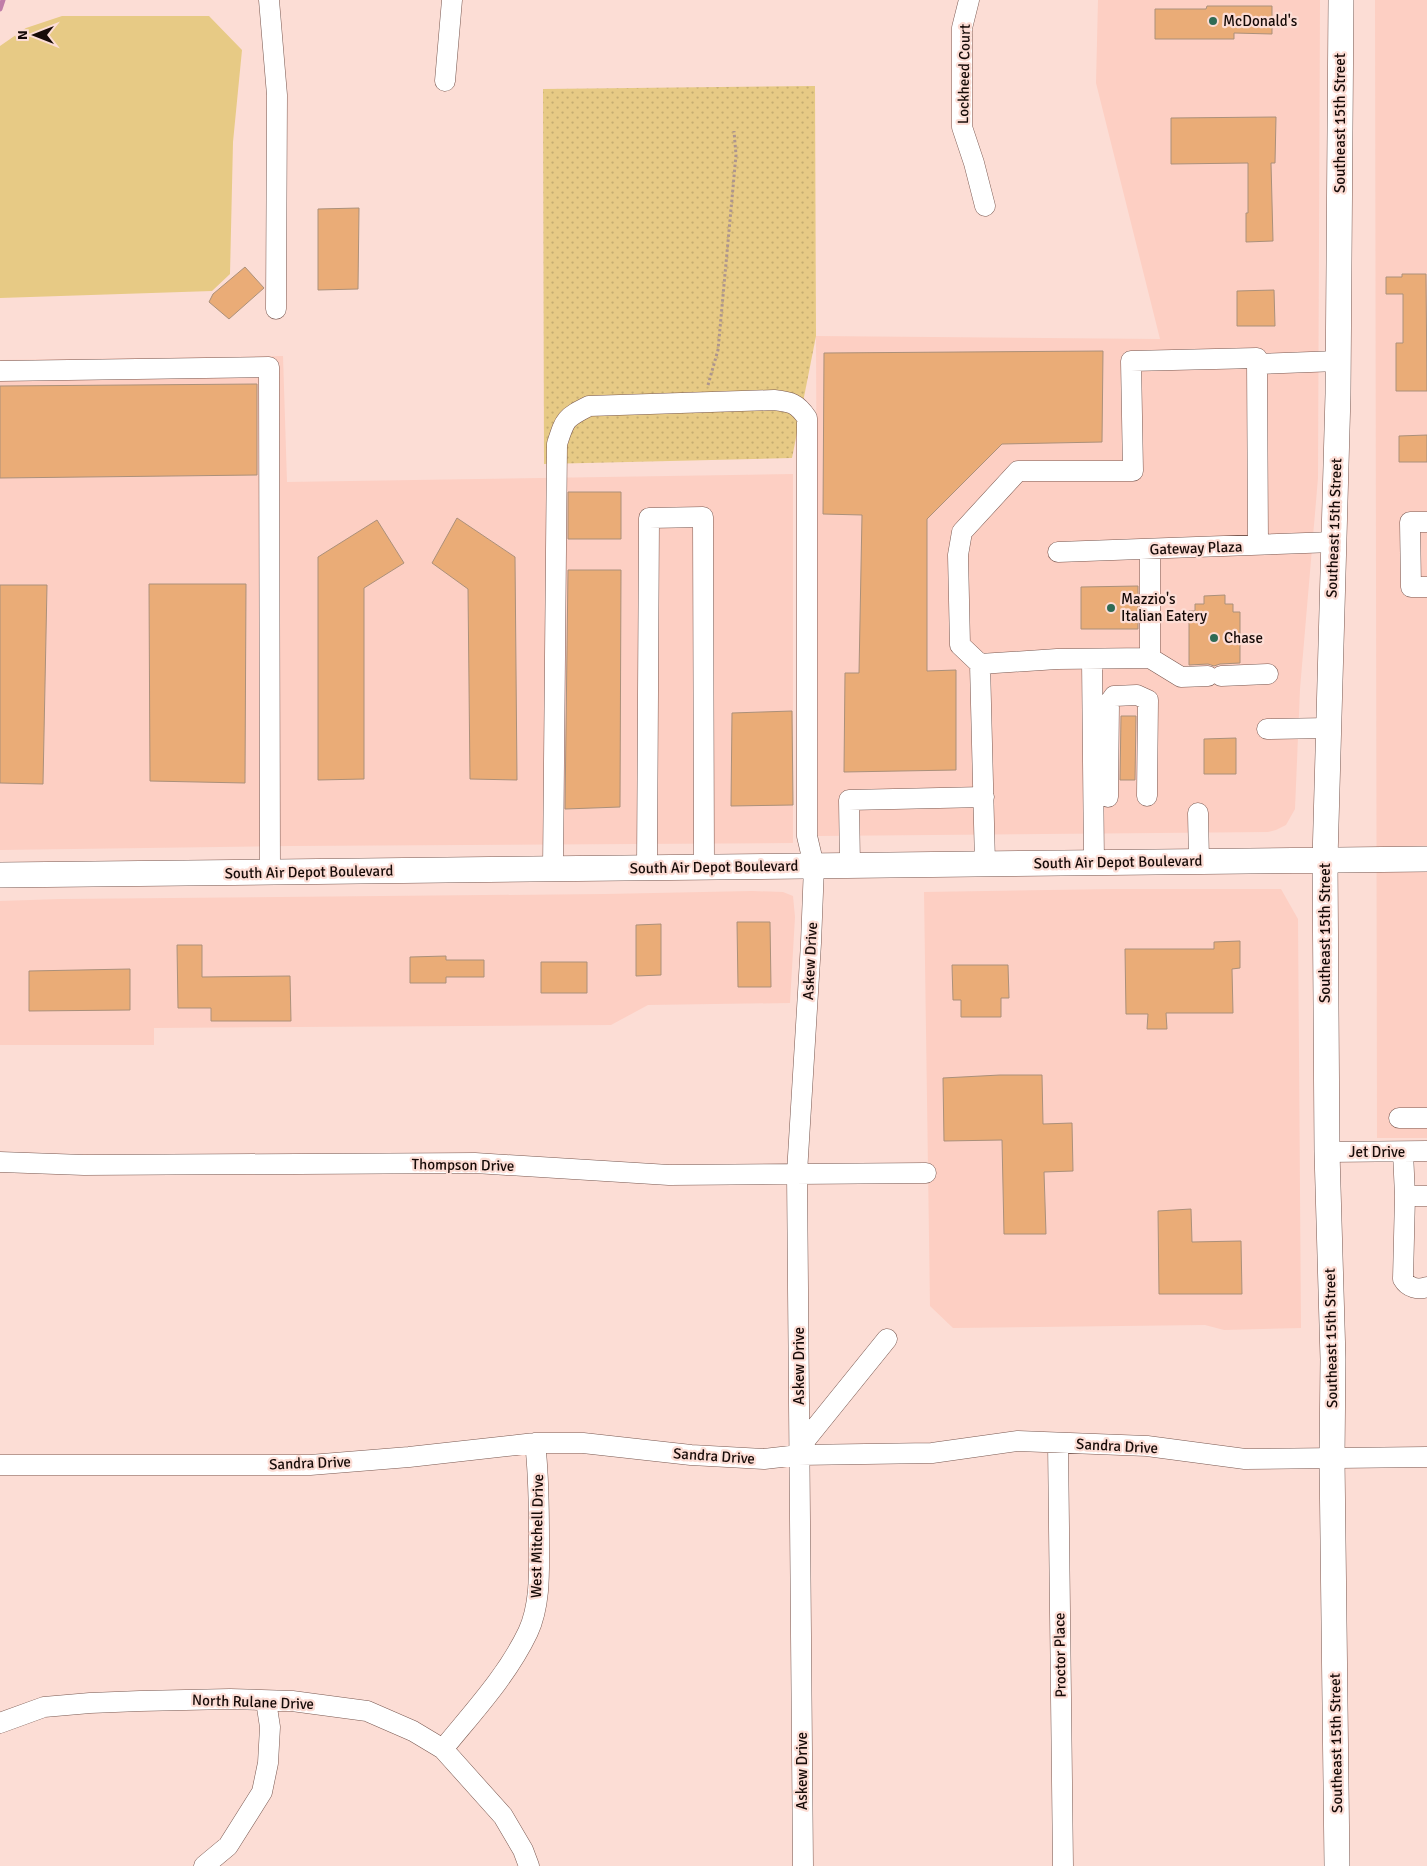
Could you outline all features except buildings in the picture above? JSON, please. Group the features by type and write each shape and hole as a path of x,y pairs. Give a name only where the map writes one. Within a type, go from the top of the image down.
{"main road":[{"name":"Southeast 15th Street","path":"1337,1866 1332,1458 1333,1359 1327,1152 1325,860 1338,360 1341,0"},
{"name":"South Air Depot Boulevard","path":"0,875 1427,859"}],"street":[{"path":"269,0 277,95 276,309"},
{"path":"445,81 452,0"},
{"name":"Lockheed Court","path":"969,0 962,28 962,127 985,206"},
{"path":"985,864 980,664 960,645 958,555 962,532 1018,472 1134,470 1132,362 1257,358 1258,545"},
{"path":"1257,364 1338,360"},
{"path":"0,371 269,367 270,872"},
{"name":"Askew Drive","path":"553,869 558,444 564,423 574,414 589,406 774,400 791,402 802,410 807,418 807,836 814,866 812,944 798,1173 803,1866"},
{"path":"647,868 649,518 703,517 704,868"},
{"path":"1427,522 1410,522 1411,587 1427,587"},
{"name":"Gateway Plaza","path":"1058,552 1334,542"},
{"path":"1150,550 1150,658"},
{"path":"980,664 1057,659 1150,658 1181,677 1268,674"},
{"path":"1092,660 1094,862"},
{"path":"1108,797 1109,703 1114,696 1137,695 1148,700 1147,796"},
{"path":"1267,729 1328,728"},
{"path":"850,866 849,800 984,797"},
{"path":"1198,814 1199,861"},
{"path":"1399,1118 1427,1118"},
{"name":"Jet Drive","path":"1327,1152 1427,1151"},
{"path":"1403,1152 1405,1196 1403,1279 1406,1284 1413,1288 1427,1287"},
{"name":"Thompson Drive","path":"0,1162 84,1165 475,1163 669,1176 926,1173"},
{"path":"1405,1196 1427,1196"},
{"path":"800,1452 887,1339"},
{"name":"Sandra Drive","path":"0,1465 310,1465 409,1457 535,1443 583,1443 691,1455 764,1459 800,1452 932,1453 1018,1441 1147,1446 1245,1459 1427,1457"},
{"name":"West Mitchell Drive","path":"443,1749 511,1665 529,1630 537,1598 539,1564 539,1476 535,1443"},
{"name":"Proctor Place","path":"1058,1443 1063,1866"},
{"name":"North Rulane Drive","path":"0,1723 44,1707 221,1699 292,1701 366,1711 413,1731 443,1749 503,1816 523,1850 529,1866"},
{"path":"204,1866 228,1846 262,1792 268,1763 270,1727 266,1701"}],"path":[{"path":"703,403 718,350 736,155 734,131"}],"shaded area":[{"path":"1098,0 1320,0 1318,478 1300,689 1295,809 1286,825 1268,832 818,836 816,336 1160,339 1096,83"},
{"path":"1375,0 1427,0 1427,1138 1377,1138"},
{"path":"62,16 209,16 242,50 233,142 230,274 212,291 0,298 0,46 26,28"},
{"path":"815,86 816,336 792,458 544,464 543,89"},
{"path":"283,356 287,482 793,474 793,843 0,850 0,360"},
{"path":"1281,889 1298,919 1301,1328 1224,1330 1205,1325 953,1328 930,1306 924,892"},
{"path":"783,892 793,896 795,917 790,1003 648,1005 611,1025 154,1028 154,1045 0,1045 0,901"}],"waterway":[{"path":"0,9 3,0"}],"place":[{"name":"McDonald's","path":"1213,21"},
{"name":"Mazzio's Italian Eatery","path":"1111,608"},
{"name":"Chase","path":"1214,638"}]}
